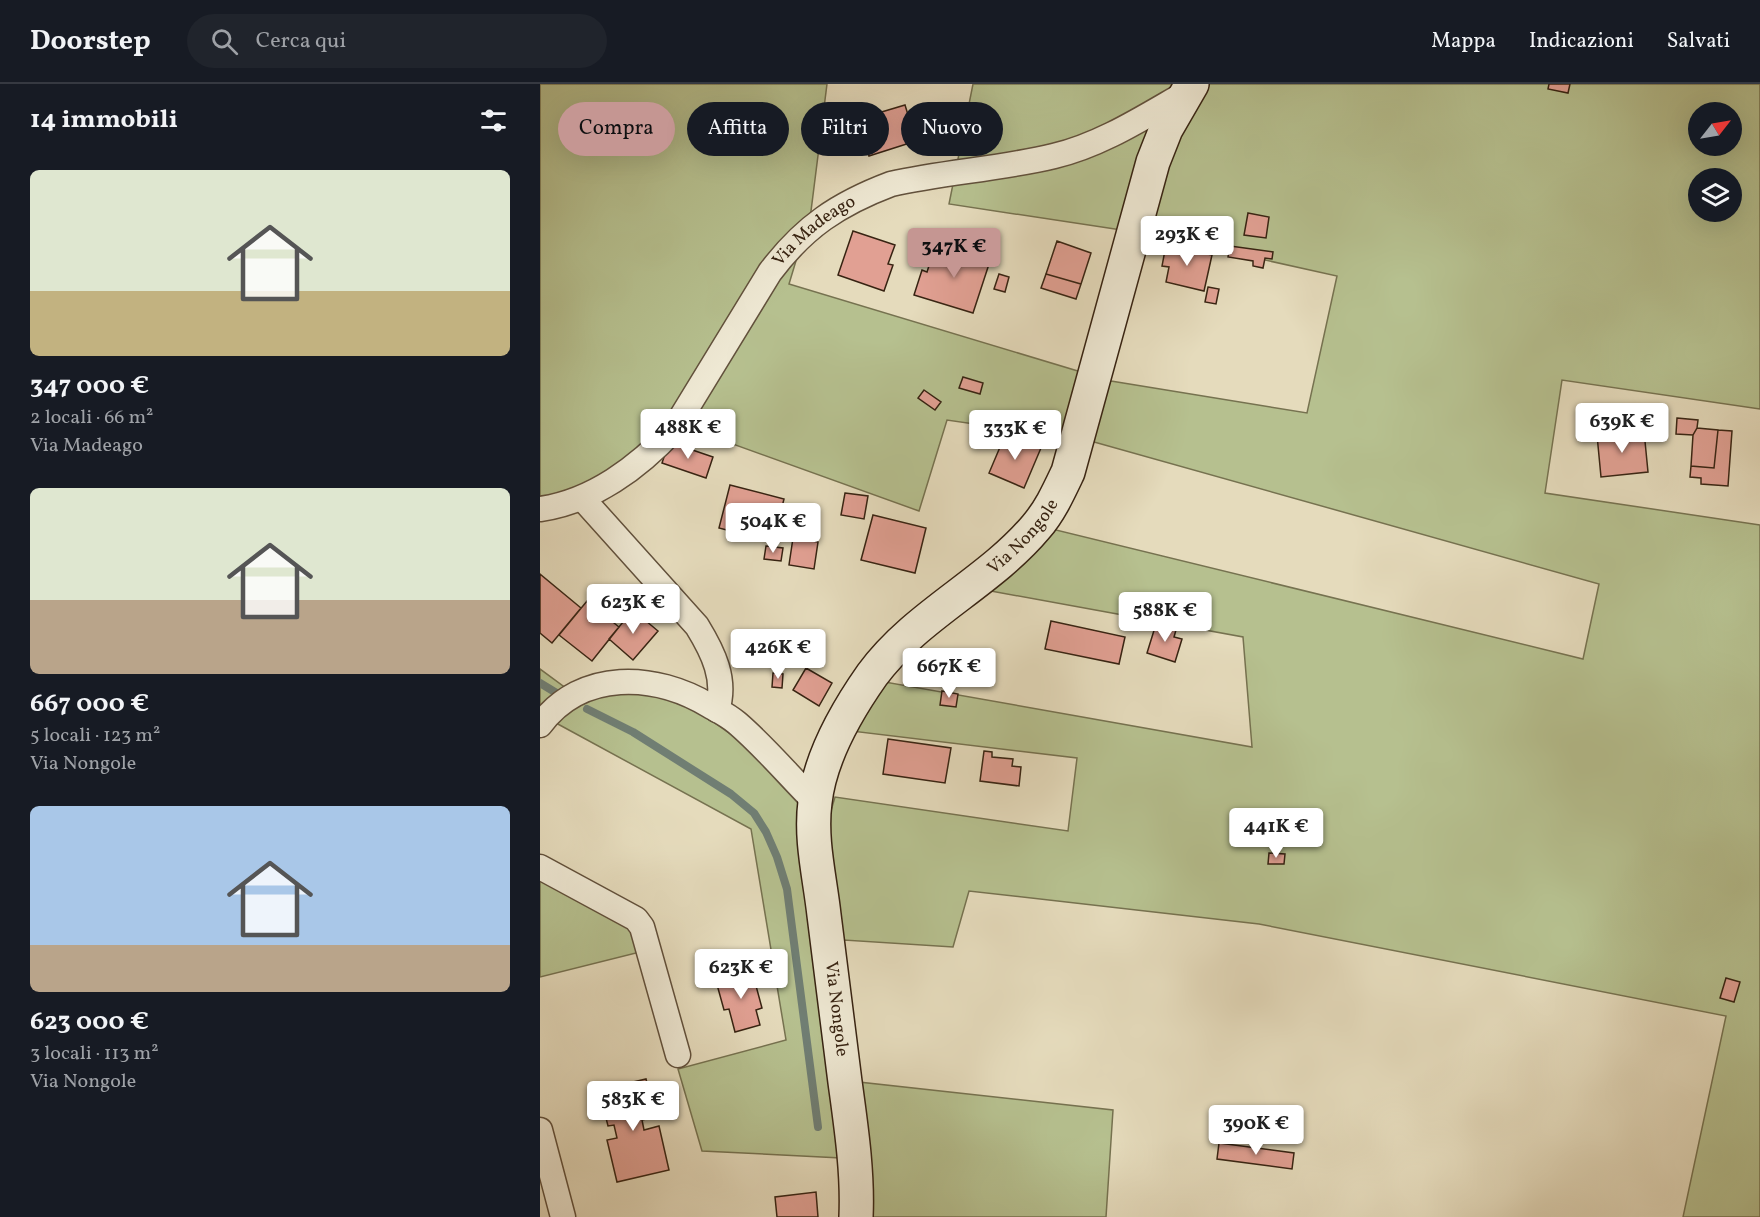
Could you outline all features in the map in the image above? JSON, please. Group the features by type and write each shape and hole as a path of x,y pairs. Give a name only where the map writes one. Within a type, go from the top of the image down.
{"street":[{"name":"Via Madeago","path":"540,509 560,506 582,498 638,462 658,446 674,429 770,272 805,231 829,214 871,191 891,184 1045,158 1072,150 1127,126 1189,88"},
{"name":"Via Nongole","path":"856,1217 853,1142 815,852 815,802 821,773 845,718 874,673 924,622 1008,556 1038,525 1059,492 1068,472 1153,162 1166,129 1189,88"},
{"path":"582,498 697,626 714,656 721,687 717,710"},
{"path":"540,725 561,704 583,689 607,682 633,681 660,685 683,692 736,722 815,802"},
{"path":"540,867 636,919 642,927 678,1055"},
{"path":"540,1130 563,1217"}],"green space":[{"path":"540,84 827,84 825,102 801,102 801,156 818,156 811,211 789,284 1111,381 1307,413 1337,276 1148,234 949,204 959,156 1003,156 1003,102 969,102 973,84 1760,84 1760,409 1562,380 1545,493 1760,525 1760,1217 1683,1217 1726,1016 1259,924 969,891 953,947 844,940 859,1082 1113,1110 1106,1217 843,1217 841,1158 702,1151 678,1069 786,1040 751,829 556,723 540,712 540,669 570,691 635,690 685,702 736,738 828,821 835,797 1068,831 1077,758 851,731 885,682 1252,747 1243,637 980,589 1048,528 1583,659 1599,584 1087,440 947,420 919,511 683,426 540,512"},
{"path":"540,867 631,917 644,951 540,977"}],"building":[{"path":"1549,84 1570,84 1568,93 1548,89"},
{"path":"901,106 901,146 889,150 889,110"},
{"path":"1248,213 1269,217 1266,238 1244,235"},
{"path":"853,231 895,245 888,264 893,265 884,291 838,275"},
{"path":"1057,241 1091,253 1081,284 1046,274"},
{"path":"1166,245 1212,255 1204,291 1166,282 1169,267 1162,266"},
{"path":"1230,246 1273,252 1272,259 1265,258 1263,268 1253,266 1253,261 1228,257"},
{"path":"935,247 959,254 961,249 991,258 973,313 914,295 922,270 927,272"},
{"path":"999,274 1009,277 1005,292 994,289"},
{"path":"1046,274 1081,284 1076,299 1041,288"},
{"path":"1208,287 1219,289 1216,304 1205,302"},
{"path":"963,377 983,383 980,394 959,388"},
{"path":"924,390 941,402 935,410 918,398"},
{"path":"1677,418 1698,420 1693,435 1676,434"},
{"path":"1697,428 1718,430 1714,468 1691,466 1693,435"},
{"path":"1718,430 1732,431 1728,486 1701,484 1701,478 1690,477 1691,466 1714,468"},
{"path":"1644,431 1648,472 1601,477 1597,435"},
{"path":"1006,433 1041,448 1024,488 989,473"},
{"path":"669,442 713,457 706,478 662,463"},
{"path":"730,485 784,499 773,542 719,528"},
{"path":"845,493 868,496 864,519 841,515"},
{"path":"873,515 926,528 915,573 861,560"},
{"path":"793,538 818,542 814,569 789,565"},
{"path":"766,546 783,548 781,561 764,559"},
{"path":"540,574 581,608 552,643 540,633"},
{"path":"587,601 619,627 592,661 559,635"},
{"path":"633,610 658,631 633,660 609,639"},
{"path":"1051,621 1125,637 1119,664 1045,649"},
{"path":"1156,624 1176,630 1174,637 1182,639 1175,662 1147,653"},
{"path":"806,668 832,683 819,706 793,690"},
{"path":"773,673 783,674 782,688 772,687"},
{"path":"942,691 958,694 956,707 940,705"},
{"path":"888,739 951,748 945,783 883,774"},
{"path":"984,751 992,752 992,757 1013,759 1012,766 1021,767 1019,786 980,781"},
{"path":"1269,853 1285,854 1284,864 1268,864"},
{"path":"752,971 762,1008 756,1010 760,1025 735,1032 729,1009 724,1010 716,981"},
{"path":"1726,978 1740,982 1734,1002 1720,998"},
{"path":"646,1079 655,1117 642,1120 644,1130 659,1126 669,1170 617,1182 607,1140 617,1138 614,1125 608,1126 599,1090"},
{"path":"1219,1143 1294,1153 1292,1169 1217,1159"},
{"path":"816,1192 818,1217 777,1217 775,1197"}],"waterway":[{"path":"540,683 563,697"},
{"path":"587,709 633,732 731,794 754,813 766,832 787,889 818,1127"}]}
